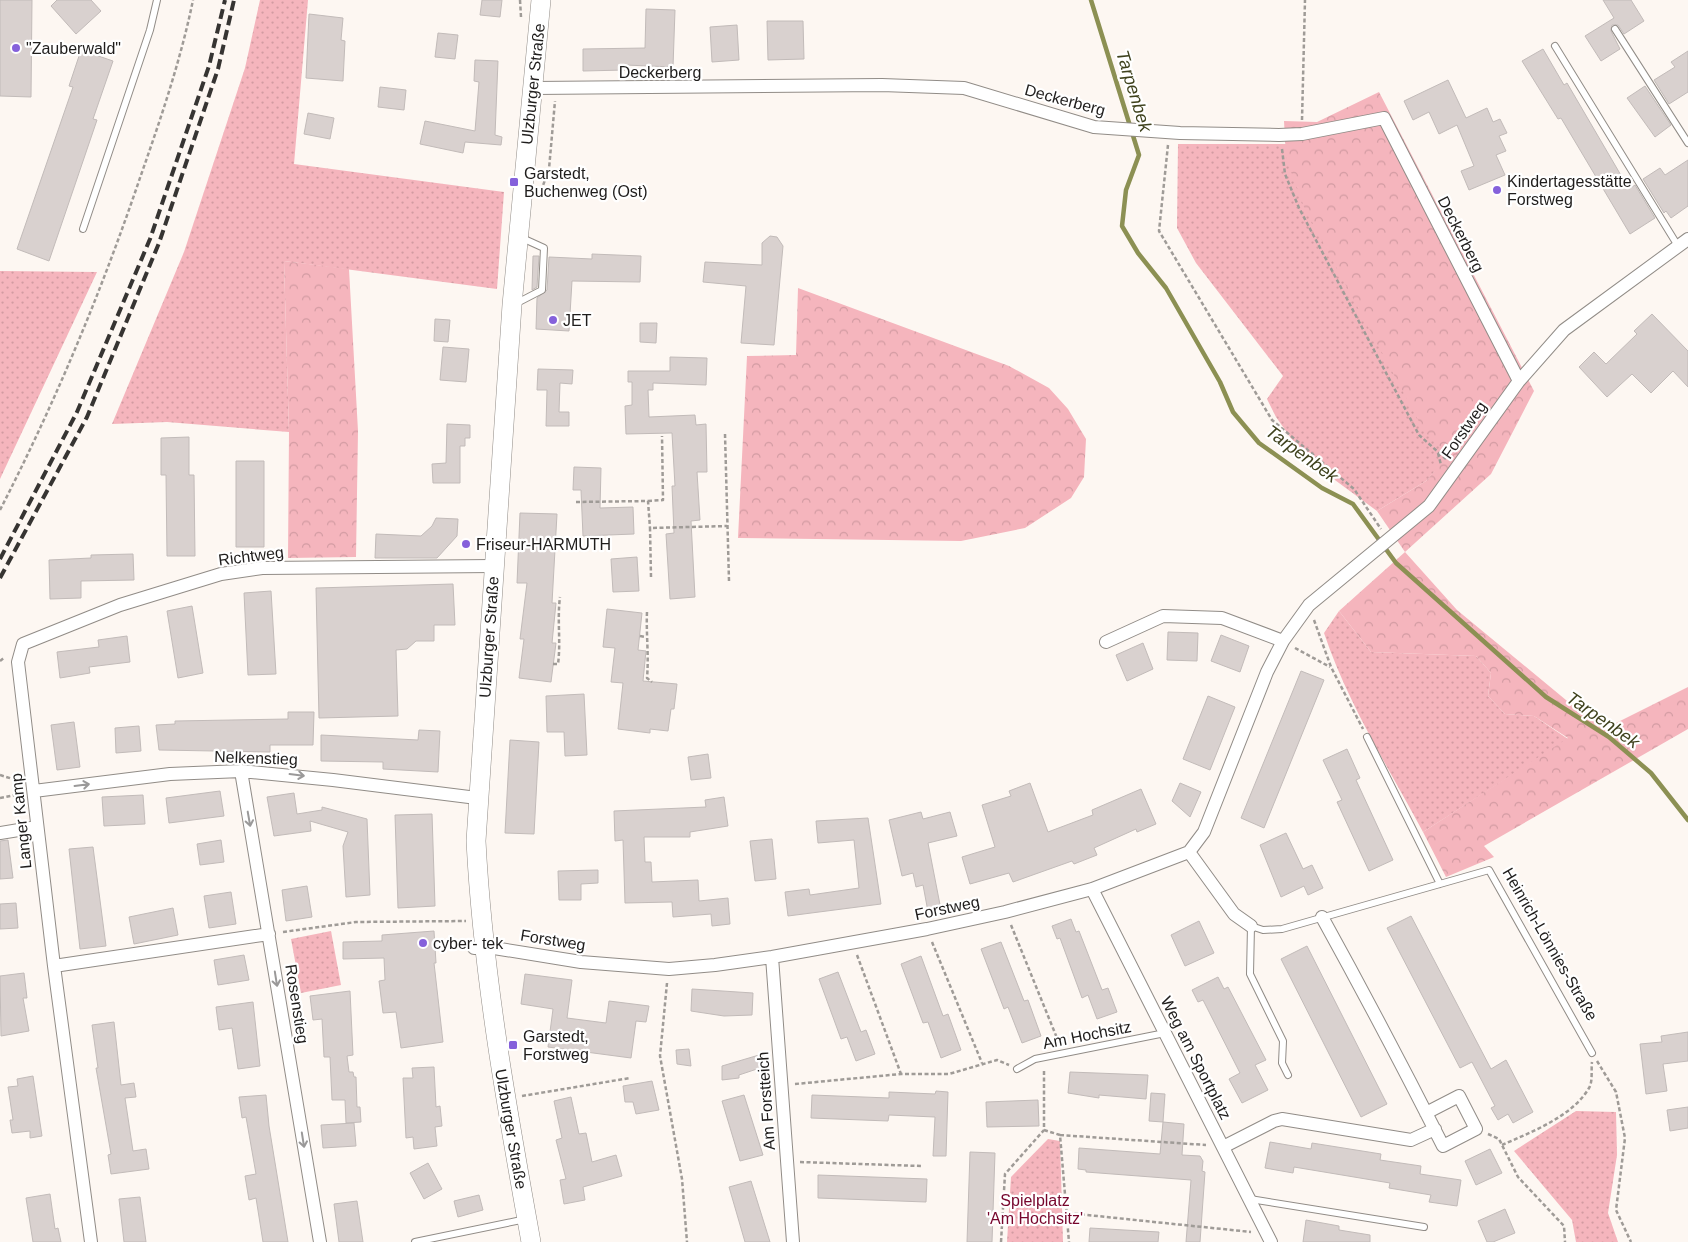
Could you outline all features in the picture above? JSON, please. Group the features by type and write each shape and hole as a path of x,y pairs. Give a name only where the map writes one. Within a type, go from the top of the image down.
{"main road":[{"name":"Ulzburger Straße","path":"532,1242 480,948 476,841 477,798 512,305 541,0"}],"street":[{"name":"Deckerberg","path":"534,88 882,85 964,88 1094,127 1170,133 1302,134 1384,118 1519,381"},
{"name":"Forstweg","path":"480,948 581,962 668,969 714,965 772,957 927,929 1006,912 1092,889 1189,852 1204,832 1267,672 1283,641 1309,605 1429,506 1519,381 1564,330 1683,243"},
{"name":"Richtweg","path":"23,644 120,605 221,574 262,568 494,566"},
{"path":"1106,642 1163,616 1222,618 1283,641"},
{"name":"Langer Kamp","path":"23,644 18,662 54,966 91,1242"},
{"name":"Nelkenstieg","path":"34,791 170,774 241,771 304,776 477,798"},
{"name":"Rosenstieg","path":"241,771 320,1242"},
{"path":"0,833 37,827"},
{"path":"1189,852 1234,914 1250,926"},
{"name":"Weg am Sportplatz","path":"1092,889 1269,1238"},
{"path":"1322,917 1379,1020 1426,1113 1443,1146 1476,1130 1459,1096 1426,1113"},
{"path":"54,966 269,934"},
{"name":"Am Forstteich","path":"772,957 793,1242"},
{"path":"1223,1147 1282,1119 1411,1140 1435,1130"}],"lane":[{"path":"84,229 150,30 156,0"},
{"path":"1615,29 1688,143"},
{"name":"Forstweg","path":"1555,46 1683,243"},
{"path":"512,305 542,290 544,248 518,236"},
{"path":"1367,737 1440,884"},
{"name":"Heinrich-Lönnies-Straße","path":"1250,926 1275,930 1489,870 1592,1053"},
{"path":"1250,926 1250,974 1283,1041 1282,1063 1288,1075"},
{"name":"Am Hochsitz","path":"1017,1069 1035,1059 1165,1033"},
{"path":"1249,1199 1424,1227"},
{"path":"416,1242 527,1218"}],"path":[{"path":"0,510 53,401 108,271 154,136 187,26 192,0"},
{"path":"1302,134 1305,0"},
{"path":"1170,133 1159,231 1272,420 1354,489 1389,540"},
{"path":"1279,135 1285,174 1299,208 1419,435 1457,468"},
{"path":"725,434 728,581"},
{"path":"576,502 663,500 662,436"},
{"path":"648,501 651,577"},
{"path":"650,528 727,526"},
{"path":"553,664 558,664 560,647 556,622 560,597"},
{"path":"1309,605 1331,667 1367,737"},
{"path":"647,612 646,638 650,651 645,678 652,682"},
{"path":"640,636 646,638"},
{"path":"1283,641 1331,667"},
{"path":"0,798 34,791"},
{"path":"1006,912 1064,1053"},
{"path":"269,934 356,922 468,921"},
{"path":"927,929 982,1063"},
{"path":"852,942 901,1074"},
{"path":"668,969 660,1056 682,1179 687,1242"},
{"path":"1502,1145 1541,1127 1578,1102 1590,1087 1592,1053"},
{"path":"1592,1053 1616,1092 1625,1138 1616,1210 1631,1242"},
{"path":"1000,1242 1005,1174 1044,1130 1044,1057"},
{"path":"781,1086 901,1074 950,1074 997,1060 1017,1069"},
{"path":"518,1097 630,1078"},
{"path":"1044,1130 1060,1135 1223,1147"},
{"path":"1476,1130 1496,1137 1518,1176 1564,1226 1565,1242"},
{"path":"1060,1135 1069,1242"},
{"path":"787,1162 921,1166"},
{"path":"1068,1213 1269,1238"}],"green space":[{"path":"260,0 308,0 294,164 504,192 497,289 284,261 289,432 167,422 112,424 184,252 245,68"},
{"path":"1379,92 1534,391 1491,474 1405,552 1377,511 1426,481 1434,472 1442,448 1424,431 1304,207 1286,157 1284,121 1317,122"},
{"path":"1178,144 1299,144 1458,446 1426,481 1377,511 1305,458 1276,417 1267,399 1283,376 1196,263 1177,228"},
{"path":"284,261 349,269 358,431 356,557 288,558 289,432"},
{"path":"0,271 97,272 0,479"},
{"path":"798,288 1009,366 1049,388 1068,409 1086,439 1084,477 1071,498 1025,528 961,541 738,538 747,356 796,355"},
{"path":"1405,552 1457,610 1572,705 1612,725 1688,687 1688,729 1484,846 1494,857 1446,877 1423,832 1568,738 1534,716 1505,714 1488,696 1491,673 1476,656 1371,652 1339,611"},
{"path":"1339,611 1371,652 1476,656 1491,673 1488,696 1505,714 1534,716 1568,739 1423,832 1369,734 1333,659 1324,633"},
{"path":"331,931 341,985 301,993 291,939"},
{"path":"1576,1111 1616,1112 1617,1155 1608,1213 1618,1242 1576,1242 1572,1220 1514,1151"},
{"name":"Spielplatz 'Am Hochsitz'","path":"1048,1139 1060,1141 1063,1242 1007,1242 1011,1177"}],"building":[{"name":"\"Zauberwald\"","path":"0,0 32,0 31,97 0,96"},
{"path":"57,0 91,0 101,11 76,34 51,6"},
{"path":"482,0 502,0 500,17 480,15"},
{"path":"1603,0 1631,0 1644,21 1624,34 1618,25 1612,25 1611,31 1620,49 1601,61 1585,36 1614,18"},
{"path":"646,9 675,10 673,67 625,65 625,70 583,71 583,49 645,48"},
{"path":"309,14 343,18 341,40 345,41 343,81 306,78"},
{"path":"767,21 803,21 804,59 768,60"},
{"path":"737,25 739,60 712,62 710,27"},
{"path":"438,33 458,35 455,59 435,57"},
{"path":"1543,49 1564,85 1567,83 1629,189 1635,185 1655,218 1630,234 1561,118 1558,119 1522,61"},
{"path":"81,50 113,61 93,119 97,120 49,261 17,249 73,87 69,86"},
{"path":"1688,51 1688,92 1669,104 1654,80 1675,67 1671,62"},
{"path":"475,60 498,61 495,135 502,137 501,145 465,142 463,153 420,144 425,121 475,131 479,82 474,81"},
{"path":"1448,80 1466,118 1487,108 1493,122 1500,119 1507,133 1499,136 1506,151 1496,155 1505,175 1469,190 1461,171 1474,166 1457,125 1439,134 1429,112 1413,120 1404,101"},
{"path":"1645,86 1671,125 1655,137 1627,98"},
{"path":"380,87 406,90 404,110 378,107"},
{"path":"308,113 334,118 330,139 304,134"},
{"path":"1688,160 1688,206 1671,218 1666,211 1664,213 1643,179 1660,168 1665,175"},
{"path":"770,236 777,237 783,246 774,345 741,343 746,286 703,282 705,262 762,265 762,243"},
{"path":"592,254 641,256 640,282 572,281 569,331 536,329 537,298 547,290 549,257 592,259"},
{"path":"533,256 539,256 537,287 532,290"},
{"path":"1652,314 1688,351 1688,387 1673,371 1651,393 1632,374 1607,397 1579,367 1594,352 1606,364 1637,334 1634,331"},
{"path":"435,319 450,320 448,342 434,341"},
{"path":"640,323 657,323 656,343 640,342"},
{"path":"443,347 469,349 466,382 440,380"},
{"path":"670,357 707,358 706,385 653,383 653,390 648,390 649,417 695,415 696,425 706,424 707,472 697,472 700,520 691,521 695,597 670,599 666,534 674,533 672,486 675,486 672,433 626,434 625,406 632,405 632,382 628,382 628,371 670,371"},
{"path":"538,369 573,370 572,384 560,383 559,412 569,412 569,426 546,426 547,390 537,390"},
{"path":"447,424 470,425 470,438 465,438 465,446 460,446 460,483 433,483 432,464 446,463"},
{"path":"189,437 189,475 194,475 195,556 167,556 166,475 161,475 161,438"},
{"path":"236,461 264,461 264,547 236,547"},
{"path":"574,467 601,468 600,508 633,507 634,534 583,536 581,490 573,490"},
{"path":"520,513 557,514 552,603 556,603 552,643 556,643 551,682 519,678 524,639 520,639 527,583 517,583"},
{"path":"436,518 458,519 457,536 437,558 375,558 376,534 421,536 432,526"},
{"path":"133,554 134,580 81,581 81,598 50,599 49,560 91,558 91,555"},
{"path":"637,557 639,591 613,592 611,559"},
{"path":"453,584 455,625 434,625 434,641 416,641 407,649 396,650 398,716 319,718 316,588"},
{"path":"271,591 276,674 248,675 244,593"},
{"path":"192,606 203,673 178,678 167,611"},
{"path":"607,609 642,613 638,650 646,651 643,681 677,684 674,709 671,709 668,731 650,729 650,733 618,729 623,683 611,682 615,648 603,647"},
{"path":"1168,632 1198,633 1197,661 1167,660"},
{"path":"1221,635 1249,646 1240,672 1211,661"},
{"path":"127,636 130,662 89,667 90,673 60,678 57,652 99,647 98,640"},
{"path":"1143,643 1153,669 1127,681 1116,655"},
{"path":"1301,671 1324,680 1264,828 1241,818"},
{"path":"584,694 587,755 565,756 564,732 547,732 546,696"},
{"path":"1208,696 1235,707 1210,770 1183,759"},
{"path":"288,712 314,712 313,745 270,745 270,752 159,750 156,725 175,724 175,721 288,719"},
{"path":"74,722 80,767 57,770 51,725"},
{"path":"139,726 141,751 116,753 115,728"},
{"path":"419,730 440,731 438,772 383,769 383,762 321,761 321,735 418,740"},
{"path":"510,740 539,742 534,834 505,833"},
{"path":"1347,749 1360,778 1356,780 1393,860 1369,871 1337,802 1342,800 1323,760"},
{"path":"708,754 711,778 691,780 688,757"},
{"path":"1030,783 1048,832 1093,815 1092,810 1141,789 1156,824 1137,832 1136,829 1094,848 1097,855 1074,864 1072,861 1013,882 1009,873 970,884 962,857 995,847 982,805 1011,796 1009,791"},
{"path":"1180,783 1201,792 1190,817 1172,801"},
{"path":"220,791 224,816 169,823 166,798"},
{"path":"294,793 297,814 322,810 322,807 367,819 370,895 346,897 343,846 348,832 310,821 311,831 274,836 267,797"},
{"path":"143,795 145,824 104,826 102,797"},
{"path":"724,797 728,826 690,832 690,837 644,837 645,862 651,862 652,882 698,880 699,901 728,898 730,924 712,926 711,914 673,917 672,902 625,903 623,840 615,841 614,811 706,807 705,800"},
{"path":"921,812 923,819 950,812 957,836 928,843 942,915 929,917 923,885 916,887 913,873 902,876 889,820"},
{"path":"432,814 435,906 398,908 395,815"},
{"path":"868,818 881,904 788,916 785,892 809,889 810,895 859,888 854,840 818,843 816,821"},
{"path":"1286,833 1303,869 1312,865 1323,888 1308,895 1304,886 1281,897 1260,845"},
{"path":"772,839 776,879 755,881 750,841"},
{"path":"8,840 13,878 0,879 0,841"},
{"path":"221,840 224,862 200,865 197,844"},
{"path":"93,847 106,946 80,949 69,849"},
{"path":"598,870 598,883 581,884 581,900 559,900 558,871"},
{"path":"307,886 312,917 286,921 282,890"},
{"path":"231,892 236,924 209,928 204,896"},
{"path":"16,903 18,928 0,929 0,904"},
{"path":"173,908 178,935 134,944 129,917"},
{"path":"1411,916 1491,1069 1506,1060 1533,1112 1513,1123 1508,1114 1498,1120 1491,1108 1495,1106 1472,1062 1460,1068 1387,928"},
{"path":"1071,919 1076,932 1079,931 1102,990 1108,988 1117,1012 1097,1019 1088,995 1082,998 1060,938 1057,939 1052,926"},
{"path":"1199,921 1214,953 1185,966 1171,935"},
{"path":"434,931 436,963 434,963 443,1042 401,1048 396,1012 383,1013 379,981 385,980 384,958 343,959 343,942 382,941 382,935"},
{"path":"1001,942 1024,1001 1028,1000 1041,1036 1022,1043 1008,1007 1004,1009 981,949"},
{"path":"1307,946 1387,1104 1361,1117 1281,959"},
{"path":"244,955 249,980 218,985 214,960"},
{"path":"921,956 943,1016 948,1014 961,1050 941,1058 928,1022 923,1023 901,964"},
{"path":"838,972 861,1032 866,1030 875,1054 856,1061 847,1037 841,1039 819,979"},
{"path":"24,973 27,998 23,998 29,1031 1,1036 0,976"},
{"path":"525,974 572,980 567,1018 606,1023 609,1001 649,1006 646,1022 636,1021 631,1058 548,1047 553,1009 521,1004"},
{"path":"1218,977 1224,989 1228,987 1266,1060 1255,1065 1268,1090 1242,1103 1229,1079 1240,1073 1203,1000 1198,1002 1192,990"},
{"path":"692,989 753,993 752,1015 724,1016 691,1011"},
{"path":"350,991 353,1055 347,1056 349,1072 353,1072 354,1077 356,1077 357,1107 360,1107 361,1122 346,1123 345,1100 332,1100 330,1057 324,1057 322,1019 313,1020 310,996"},
{"path":"253,1002 260,1066 238,1069 232,1028 219,1030 216,1007"},
{"path":"114,1022 121,1085 134,1083 136,1097 125,1098 133,1151 146,1149 149,1169 111,1174 108,1155 111,1154 96,1068 98,1068 92,1025"},
{"path":"1688,1032 1688,1061 1663,1064 1667,1091 1646,1094 1640,1044 1662,1042 1661,1036"},
{"path":"689,1049 691,1066 677,1064 676,1050"},
{"path":"759,1055 763,1067 739,1075 739,1078 722,1080 722,1066"},
{"path":"434,1067 436,1107 440,1106 442,1126 435,1127 437,1146 414,1149 413,1137 406,1138 403,1078 413,1078 412,1068"},
{"path":"1070,1072 1148,1075 1146,1099 1099,1095 1099,1098 1068,1093"},
{"path":"33,1076 42,1136 30,1138 30,1131 12,1133 10,1120 13,1120 8,1087 18,1086 17,1079"},
{"path":"652,1081 659,1110 636,1114 633,1102 625,1102 623,1086"},
{"path":"936,1091 948,1092 946,1156 933,1156 935,1117 889,1115 888,1121 811,1118 812,1095 889,1098 889,1092 935,1094"},
{"path":"1151,1093 1165,1094 1163,1122 1149,1121"},
{"path":"266,1095 269,1126 288,1242 263,1242 256,1198 249,1200 245,1176 256,1174 246,1117 242,1118 239,1097"},
{"path":"744,1095 763,1155 740,1161 722,1101"},
{"path":"571,1097 579,1134 586,1133 592,1162 616,1155 622,1176 583,1187 585,1200 564,1204 560,1180 566,1179 556,1140 562,1138 554,1101"},
{"path":"1038,1100 1039,1126 987,1127 986,1102"},
{"path":"1688,1107 1688,1128 1670,1131 1667,1110"},
{"path":"1163,1122 1184,1124 1182,1155 1200,1156 1203,1161 1202,1171 1205,1172 1200,1242 1186,1242 1191,1180 1086,1172 1086,1170 1078,1169 1079,1148 1160,1154"},
{"path":"354,1123 356,1146 323,1148 321,1125"},
{"path":"1270,1142 1311,1149 1312,1143 1381,1154 1380,1160 1421,1166 1420,1174 1461,1180 1457,1206 1429,1202 1431,1195 1389,1188 1390,1183 1294,1167 1293,1173 1265,1168"},
{"path":"1490,1149 1502,1173 1476,1185 1465,1161"},
{"path":"970,1152 995,1153 992,1242 967,1242"},
{"path":"428,1163 442,1189 424,1199 410,1173"},
{"path":"818,1175 927,1179 926,1202 818,1198"},
{"path":"751,1181 770,1242 745,1242 729,1187"},
{"path":"50,1194 55,1229 58,1228 61,1242 33,1242 26,1198"},
{"path":"479,1195 483,1210 458,1217 454,1201"},
{"path":"140,1197 146,1242 124,1242 119,1199"},
{"path":"357,1201 363,1242 339,1242 334,1204"},
{"path":"1505,1209 1515,1233 1493,1242 1487,1242 1478,1221"},
{"path":"1306,1220 1339,1226 1339,1230 1370,1235 1370,1242 1303,1242"},
{"path":"1090,1228 1159,1232 1158,1242 1089,1242"}],"waterway":[{"name":"Tarpenbek","path":"1091,0 1139,155 1126,190 1122,226 1138,253 1166,288 1220,382 1233,412 1259,443 1322,488 1353,504 1396,563 1546,697 1609,737 1651,773 1688,820"}],"railway":[{"path":"0,559 77,412 150,239 209,66 225,0"},
{"path":"0,578 87,417 159,243 218,69 234,0"}],"place":[{"name":"\"Zauberwald\"","path":"16,48"},
{"name":"Garstedt, Buchenweg (Ost)","path":"514,182"},
{"name":"Kindertagesstätte Forstweg","path":"1497,190"},
{"name":"JET","path":"553,320"},
{"name":"Friseur-HARMUTH","path":"466,544"},
{"name":"cyber- tek","path":"423,943"},
{"name":"Garstedt, Forstweg","path":"513,1045"}]}
